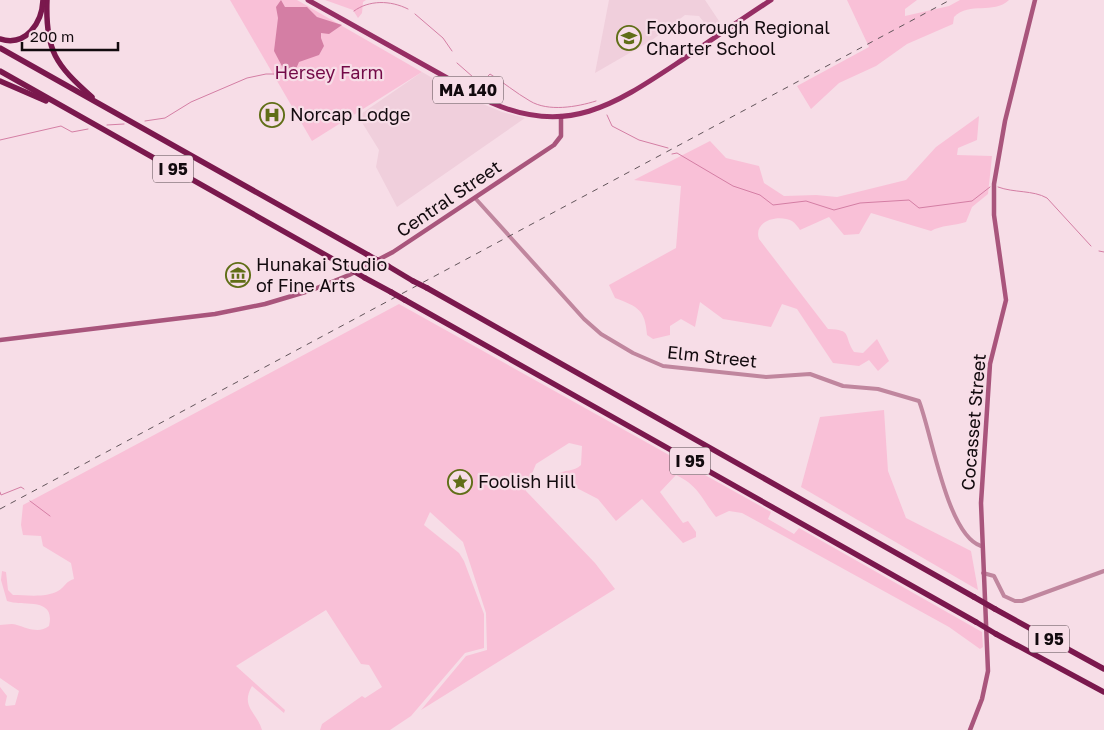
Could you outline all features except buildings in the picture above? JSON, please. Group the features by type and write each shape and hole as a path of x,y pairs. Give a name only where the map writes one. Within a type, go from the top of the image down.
{"highway":[{"path":"0,39 15,40 28,34 39,18 42,0"},
{"path":"47,0 49,34 56,59 68,76 101,105"},
{"name":"I 95","path":"0,48 995,609 1104,668"},
{"name":"I 95","path":"0,72 996,634 1104,692"},
{"path":"0,80 66,109"}],"main road":[{"name":"MA 140","path":"308,0 492,103 522,113 561,116 594,110 623,98 771,0"},
{"name":"Cocasset Street","path":"970,730 981,702 988,671 981,546 981,503 990,364 1006,300 994,215 995,170 1013,84 1035,0"},
{"name":"Central Street","path":"0,340 215,314 297,295 338,280 379,260 556,144 561,134 561,116"}],"street":[{"name":"Elm Street","path":"474,198 584,319 601,334 646,360 674,368 766,377 810,374 843,386 878,389 919,401 954,516 971,540 981,546"},
{"path":"983,573 994,576 1004,596 1019,601 1104,570"}],"shaded area":[{"path":"281,0 285,7 307,7 317,17 342,25 329,34 321,33 324,46 319,55 299,62 293,76 285,72 274,51 278,18 276,7"},
{"name":"Foxborough Regional Charter School","path":"609,0 705,0 723,27 714,35 699,16 685,15 652,40 595,73"},
{"path":"422,72 464,96 502,112 525,118 397,207 376,167 379,150 358,116"}],"green space":[{"name":"Hersey Farm","path":"230,0 297,0 422,72 312,141"},
{"name":"Hersey Farm","path":"325,0 366,0 363,2 362,13 358,18 353,10"},
{"path":"847,0 917,0 905,9 905,16 949,6 960,0 1009,0 996,7 960,12 954,17 953,24 907,44 876,66 839,83 811,109 797,86 869,47"},
{"path":"979,116 977,140 958,148 957,155 992,156 988,194 972,207 966,222 931,231 871,213 859,234 844,235 829,217 800,230 792,221 780,218 774,219 763,224 758,233 759,239 828,329 844,332 854,352 863,353 877,339 889,361 878,371 869,360 859,366 833,363 797,309 782,304 771,327 723,319 700,302 695,327 681,319 670,326 670,335 653,339 647,335 646,326 639,310 615,298 609,285 676,248 681,186 634,180 710,141 726,158 759,166 764,183 784,196 816,195 837,197 906,180 936,147"},
{"path":"399,304 771,512 768,519 794,534 799,528 982,632 983,647 980,649 949,627 742,513 729,511 716,517 699,493 689,483 676,475 660,492 683,523 688,521 696,532 696,537 683,543 642,499 616,521 598,499 569,484 556,480 556,475 559,473 575,469 581,465 582,446 569,443 536,464 531,476 537,483 534,486 526,486 526,491 595,563 615,589 421,710 466,656 487,650 486,613 463,542 430,512 424,525 459,553 464,561 484,614 484,648 465,653 411,716 390,730 320,730 322,724 362,696 365,698 382,687 369,665 361,664 326,610 236,666 285,710 284,713 252,686 248,699 249,704 262,730 0,730 0,687 7,696 6,706 15,705 19,691 0,678 0,625 13,624 33,630 41,630 49,626 50,617 48,610 43,606 7,601 1,580 2,571 6,572 8,590 13,595 48,595 74,579 71,563 43,546 41,536 23,535 21,525 23,505"},
{"path":"884,410 888,471 906,518 971,551 978,590 801,487 820,417"}],"waterway":[{"path":"354,11 360,7 380,2 408,9"},
{"path":"415,14 443,38 452,51"},
{"path":"457,63 473,77 483,81 490,74 537,104 563,107 596,101"},
{"path":"145,121 165,118 191,102 247,78 266,74 288,74"},
{"path":"607,115 612,126 639,140 668,148"},
{"path":"107,125 124,124"},
{"path":"0,140 61,126 72,132 88,129"},
{"path":"672,154 677,153 733,186 760,195 773,205 806,201 834,210 860,203 909,200 919,208 972,201 990,187"},
{"path":"998,187 1042,195 1047,198 1091,246"},
{"path":"1099,251 1104,252"},
{"path":"0,492 1,495 21,487 24,489"},
{"path":"30,501 50,516"}],"railway":[{"path":"0,509 950,0"}],"place":[{"name":"Foxborough Regional Charter School","path":"629,38"},
{"name":"Norcap Lodge","path":"272,115"},
{"name":"Hunakai Studio of Fine Arts","path":"238,275"},
{"name":"Foolish Hill","path":"460,482"}]}
